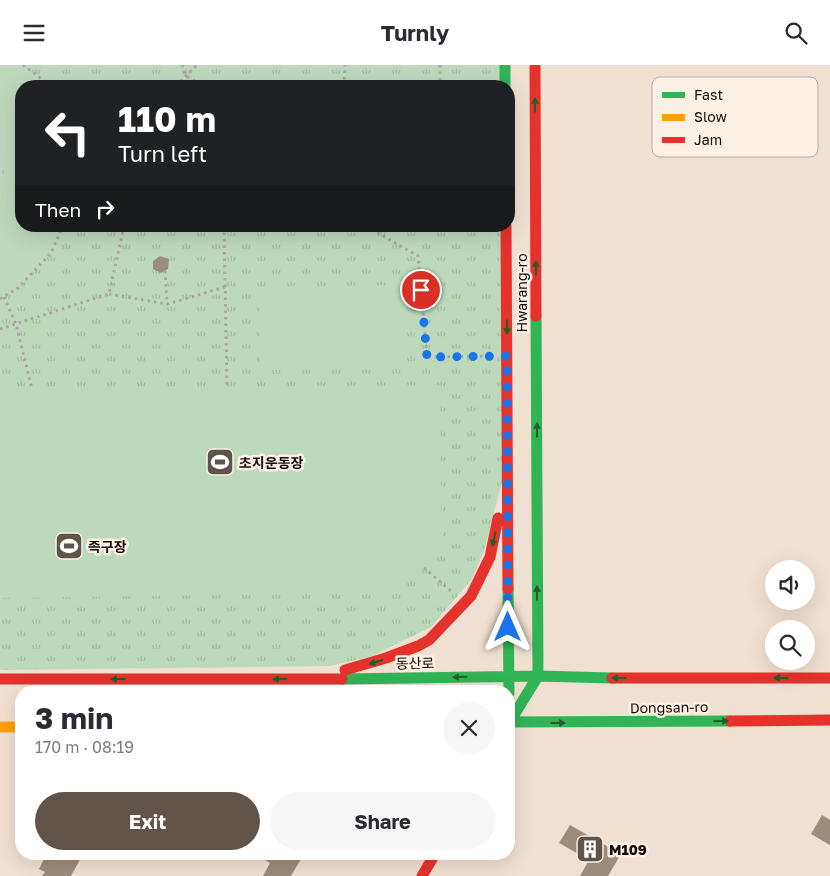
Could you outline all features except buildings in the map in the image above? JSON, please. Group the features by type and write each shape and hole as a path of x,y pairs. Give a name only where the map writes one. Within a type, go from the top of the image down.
{"street":[{"path":"505,65 505,80"},
{"name":"Hwarang-ro","path":"535,65 538,676"},
{"name":"Hwarang-ro","path":"506,232 509,685"},
{"path":"314,679 377,661 418,646 429,640 471,597 490,557 498,519 507,457"},
{"path":"515,713 538,676"},
{"name":"동산로","path":"0,679 314,679 538,676 582,678 830,678"},
{"name":"Dongsan-ro","path":"515,723 830,720"},
{"path":"0,727 15,727"},
{"path":"422,876 431,860"}],"path":[{"path":"23,65 41,80"},
{"path":"182,65 186,76 193,80"},
{"path":"182,80 197,65"},
{"path":"344,80 345,65"},
{"path":"440,65 440,80"},
{"path":"32,389 16,323 2,298 18,288 51,253 60,232"},
{"path":"109,294 123,232"},
{"path":"224,232 227,387"},
{"path":"376,232 418,256 427,357 507,356"},
{"path":"165,271 167,304"},
{"path":"0,329 109,294 167,304 225,287"},
{"path":"424,568 465,603"}],"green space":[{"path":"0,65 507,65 507,80 15,80 15,232 507,232 507,462 484,551 472,579 431,627 372,656 330,666 0,670"},
{"path":"0,65 21,66 31,71 40,80 15,80 15,232 60,232 51,253 18,288 0,299 0,204 6,182 5,159 0,144"},
{"path":"406,285 407,369 260,370 259,287"},
{"name":"초지운동장","path":"440,385 442,536 424,568 397,593 0,598 0,389"}],"traffic: fast":[{"path":"505,65 505,80"},
{"path":"515,713 538,676 536,316"},
{"path":"508,589 509,685"},
{"path":"342,679 538,676 612,678"},
{"path":"515,722 730,721"}],"traffic: slow":[{"path":"0,727 15,727"}],"traffic: jam":[{"path":"535,65 536,316"},
{"path":"506,232 508,589"},
{"path":"345,670 386,658 429,640 471,596 490,557 498,518"},
{"path":"612,678 830,678"},
{"path":"0,679 342,679"},
{"path":"730,721 830,720"},
{"path":"422,876 431,860"}],"place":[{"name":"초지운동장","path":"220,462"},
{"name":"족구장","path":"69,546"},
{"name":"M109","path":"590,849"}],"route":[{"path":"421,290 427,357 507,356 508,627"}]}
